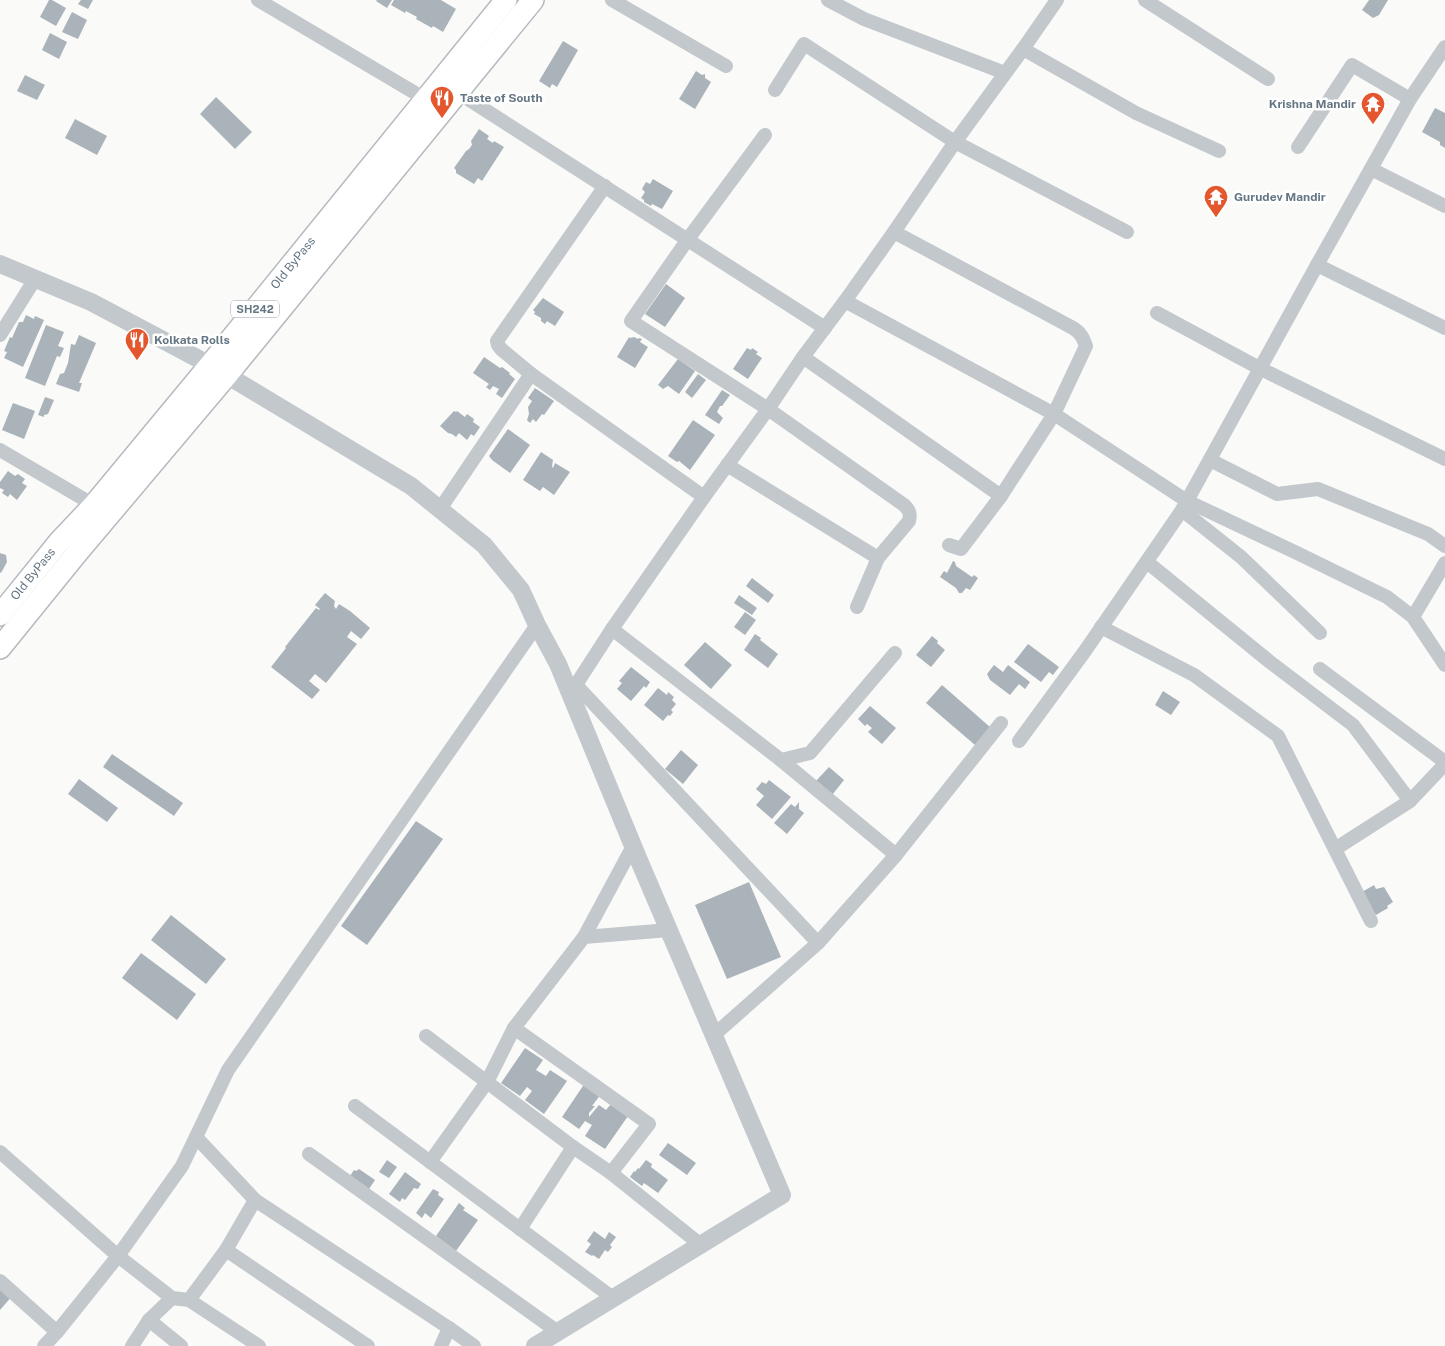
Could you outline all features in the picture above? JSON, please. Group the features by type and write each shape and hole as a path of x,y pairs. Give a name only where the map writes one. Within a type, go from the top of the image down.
{"main road":[{"name":"Old ByPass","path":"0,615 68,547 94,505 219,370 449,86 506,0"},
{"path":"449,86 532,0"},
{"path":"0,648 68,547 219,370"}],"street":[{"path":"258,0 434,104"},
{"path":"612,0 726,66"},
{"path":"828,0 864,19 1005,74"},
{"path":"573,689 612,629 704,497 1057,0"},
{"path":"1145,0 1268,79"},
{"path":"775,90 804,44 955,142 1128,232"},
{"path":"1019,741 1147,562 1184,506 1410,99 1445,47"},
{"path":"1023,50 1129,109 1218,151"},
{"path":"1298,147 1352,65 1410,99"},
{"path":"449,86 825,328"},
{"path":"765,135 688,239 631,321 768,409 904,505 908,510 911,514 909,521 878,558 857,607"},
{"path":"1371,169 1445,206"},
{"path":"605,186 497,341 501,349 531,374 704,497"},
{"path":"894,232 1080,333 1084,338 1086,346 1054,414 1001,496 961,549 949,545"},
{"path":"0,264 91,302 219,370 411,486 484,546 521,590 537,626 573,689 633,846 782,1195 535,1346"},
{"path":"1317,265 1445,328"},
{"path":"0,334 36,279"},
{"path":"845,301 1054,414 1184,506 1241,556 1320,633"},
{"path":"1157,313 1261,368 1445,459"},
{"path":"803,357 1001,496"},
{"path":"440,509 531,374"},
{"path":"0,450 94,505"},
{"path":"1210,460 1277,494 1318,489 1428,534 1445,546"},
{"path":"727,465 878,558"},
{"path":"1184,506 1297,553 1386,597 1413,618 1445,665"},
{"path":"1147,562 1270,662 1353,725 1410,801"},
{"path":"1413,618 1445,563"},
{"path":"44,1346 118,1256 182,1166 228,1070 537,626"},
{"path":"1101,627 1194,675 1278,736 1371,921"},
{"path":"612,629 781,760 896,855"},
{"path":"781,760 810,753 895,653"},
{"path":"1320,669 1445,763 1410,801 1335,849"},
{"path":"573,689 818,942"},
{"path":"714,1035 818,942 896,855 1001,723"},
{"path":"430,1162 487,1082 514,1028 584,937 633,846"},
{"path":"584,937 669,930"},
{"path":"514,1028 649,1124 611,1174"},
{"path":"426,1036 611,1174 701,1245"},
{"path":"354,1106 613,1298"},
{"path":"196,1137 255,1200 449,1328 470,1345"},
{"path":"520,1229 573,1147"},
{"path":"0,1152 118,1256 172,1298 189,1300 259,1346"},
{"path":"309,1154 558,1332"},
{"path":"189,1300 226,1250 255,1200"},
{"path":"226,1250 368,1346"},
{"path":"0,1281 57,1332"},
{"path":"132,1346 149,1320 172,1298"},
{"path":"149,1320 181,1346"},
{"path":"441,1346 449,1328"}],"building":[{"path":"49,0 66,8 56,26 40,17"},
{"path":"81,0 93,0 88,9 78,4"},
{"path":"377,0 392,0 387,8"},
{"path":"394,0 441,0 456,9 443,32 416,19 417,17 406,11 405,13 391,5"},
{"path":"1369,0 1388,0 1379,15 1373,18 1362,10"},
{"path":"72,12 87,20 78,39 62,32"},
{"path":"50,33 67,42 59,59 42,50"},
{"path":"563,41 578,50 557,87 552,84 550,88 539,81"},
{"path":"696,71 702,75 705,74 705,78 711,82 695,109 679,99"},
{"path":"25,75 45,85 37,100 17,91"},
{"path":"216,97 252,132 235,149 200,114"},
{"path":"1435,108 1445,113 1445,148 1440,145 1440,142 1422,132"},
{"path":"75,119 107,136 97,155 65,138"},
{"path":"479,129 489,136 487,139 504,147 482,181 478,178 474,184 456,173 454,168 472,145 471,141"},
{"path":"653,179 673,191 662,209 652,204 651,206 641,198 645,192 642,189 646,182 650,184"},
{"path":"666,284 685,298 665,327 645,314"},
{"path":"543,298 564,312 555,326 547,321 545,324 541,321 541,318 534,314 533,310"},
{"path":"26,315 34,319 35,316 44,320 23,367 4,358 7,352 4,351 19,322 23,322"},
{"path":"46,325 64,332 58,346 64,348 60,357 57,356 45,386 25,378"},
{"path":"79,335 96,343 79,383 82,383 79,392 56,384 68,363 71,344 75,345"},
{"path":"629,337 642,339 640,342 648,347 635,368 617,357"},
{"path":"747,348 751,350 752,348 758,352 756,354 762,358 748,379 733,369"},
{"path":"484,357 500,368 502,367 515,379 502,398 496,394 499,389 493,386 490,390 486,387 489,384 473,373"},
{"path":"678,359 695,371 679,394 668,386 663,389 658,385"},
{"path":"698,374 706,380 692,398 685,392"},
{"path":"535,388 554,401 544,415 542,414 536,422 533,419 530,423 527,420 529,414 528,407 532,401 528,398"},
{"path":"722,390 730,395 717,412 723,418 719,424 705,415"},
{"path":"45,397 54,400 48,414 44,415 44,417 38,415"},
{"path":"13,403 35,411 24,439 2,430"},
{"path":"454,411 465,417 467,414 474,419 473,422 480,427 474,436 471,434 467,440 459,433 456,437 440,426"},
{"path":"693,420 715,435 690,470 679,461 677,462 668,456"},
{"path":"508,429 530,445 510,473 489,456"},
{"path":"541,452 553,460 553,468 555,463 570,472 554,495 543,487 540,491 523,480"},
{"path":"8,471 15,476 18,474 25,479 22,483 27,486 17,500 10,494 8,497 2,493 4,490 0,488 0,482"},
{"path":"0,553 6,555 7,562 1,573 0,572"},
{"path":"953,561 956,566 972,577 974,575 978,578 970,590 966,588 962,593 959,593 956,588 940,577 944,571 947,573"},
{"path":"752,578 774,595 768,603 746,586"},
{"path":"325,593 335,601 334,606 336,609 339,604 370,628 361,639 351,631 347,637 357,644 326,683 315,674 309,681 320,690 312,699 271,667 316,608 320,609 315,605"},
{"path":"739,595 757,608 752,615 734,603"},
{"path":"745,612 756,620 745,635 734,627"},
{"path":"755,634 778,654 768,668 744,650"},
{"path":"932,636 945,650 931,667 916,655"},
{"path":"705,642 732,665 711,689 684,665"},
{"path":"1028,644 1059,667 1053,675 1049,672 1041,682 1014,662"},
{"path":"994,665 1003,672 1008,665 1030,682 1025,689 1019,684 1010,695 990,680 987,674"},
{"path":"631,667 650,682 631,701 617,689 622,683 619,681"},
{"path":"942,685 990,727 975,745 926,703"},
{"path":"658,688 667,695 668,692 674,697 672,700 676,704 671,710 673,712 670,716 668,715 663,721 644,705"},
{"path":"1163,691 1180,702 1171,715 1155,705"},
{"path":"870,706 896,728 882,744 868,732 872,728 867,724 865,726 858,719"},
{"path":"681,750 698,765 683,784 665,769"},
{"path":"112,754 183,803 174,816 103,767"},
{"path":"829,767 844,780 832,795 816,781"},
{"path":"79,779 118,808 107,822 68,794"},
{"path":"769,780 791,797 772,819 756,805 764,796 756,789 762,782 766,784"},
{"path":"799,802 799,809 804,813 787,834 774,823 791,804 795,807"},
{"path":"416,821 443,839 367,945 341,926"},
{"path":"749,882 781,957 727,979 695,905"},
{"path":"1374,885 1376,889 1384,887 1393,902 1387,906 1388,908 1376,915 1362,892"},
{"path":"171,915 226,959 206,984 151,940"},
{"path":"141,953 196,994 177,1020 122,978"},
{"path":"525,1048 543,1060 536,1070 546,1076 550,1070 567,1081 544,1114 525,1100 532,1091 527,1087 520,1096 501,1083"},
{"path":"585,1083 601,1094 592,1106 595,1106 589,1113 589,1117 599,1105 606,1110 611,1104 628,1116 605,1149 585,1136 592,1125 585,1121 579,1129 562,1117"},
{"path":"668,1143 696,1163 687,1175 659,1155"},
{"path":"387,1160 397,1167 389,1178 379,1172"},
{"path":"646,1160 652,1164 651,1167 668,1180 658,1193 644,1183 642,1186 630,1177"},
{"path":"359,1169 375,1180 367,1192 348,1179 354,1170"},
{"path":"405,1172 421,1184 418,1189 414,1188 405,1200 402,1198 400,1202 389,1194"},
{"path":"433,1189 439,1192 438,1195 444,1199 431,1218 425,1213 422,1218 416,1213"},
{"path":"459,1203 465,1208 463,1210 478,1220 456,1251 436,1236"},
{"path":"594,1231 605,1239 609,1232 616,1237 610,1245 612,1247 608,1252 605,1250 599,1259 585,1252 591,1244 587,1241"},
{"path":"0,1284 13,1295 0,1310"}],"place":[{"name":"Taste of South","path":"442,119"},
{"name":"Krishna Mandir","path":"1373,125"},
{"name":"Gurudev Mandir","path":"1216,218"},
{"name":"Kolkata Rolls","path":"137,361"}]}
